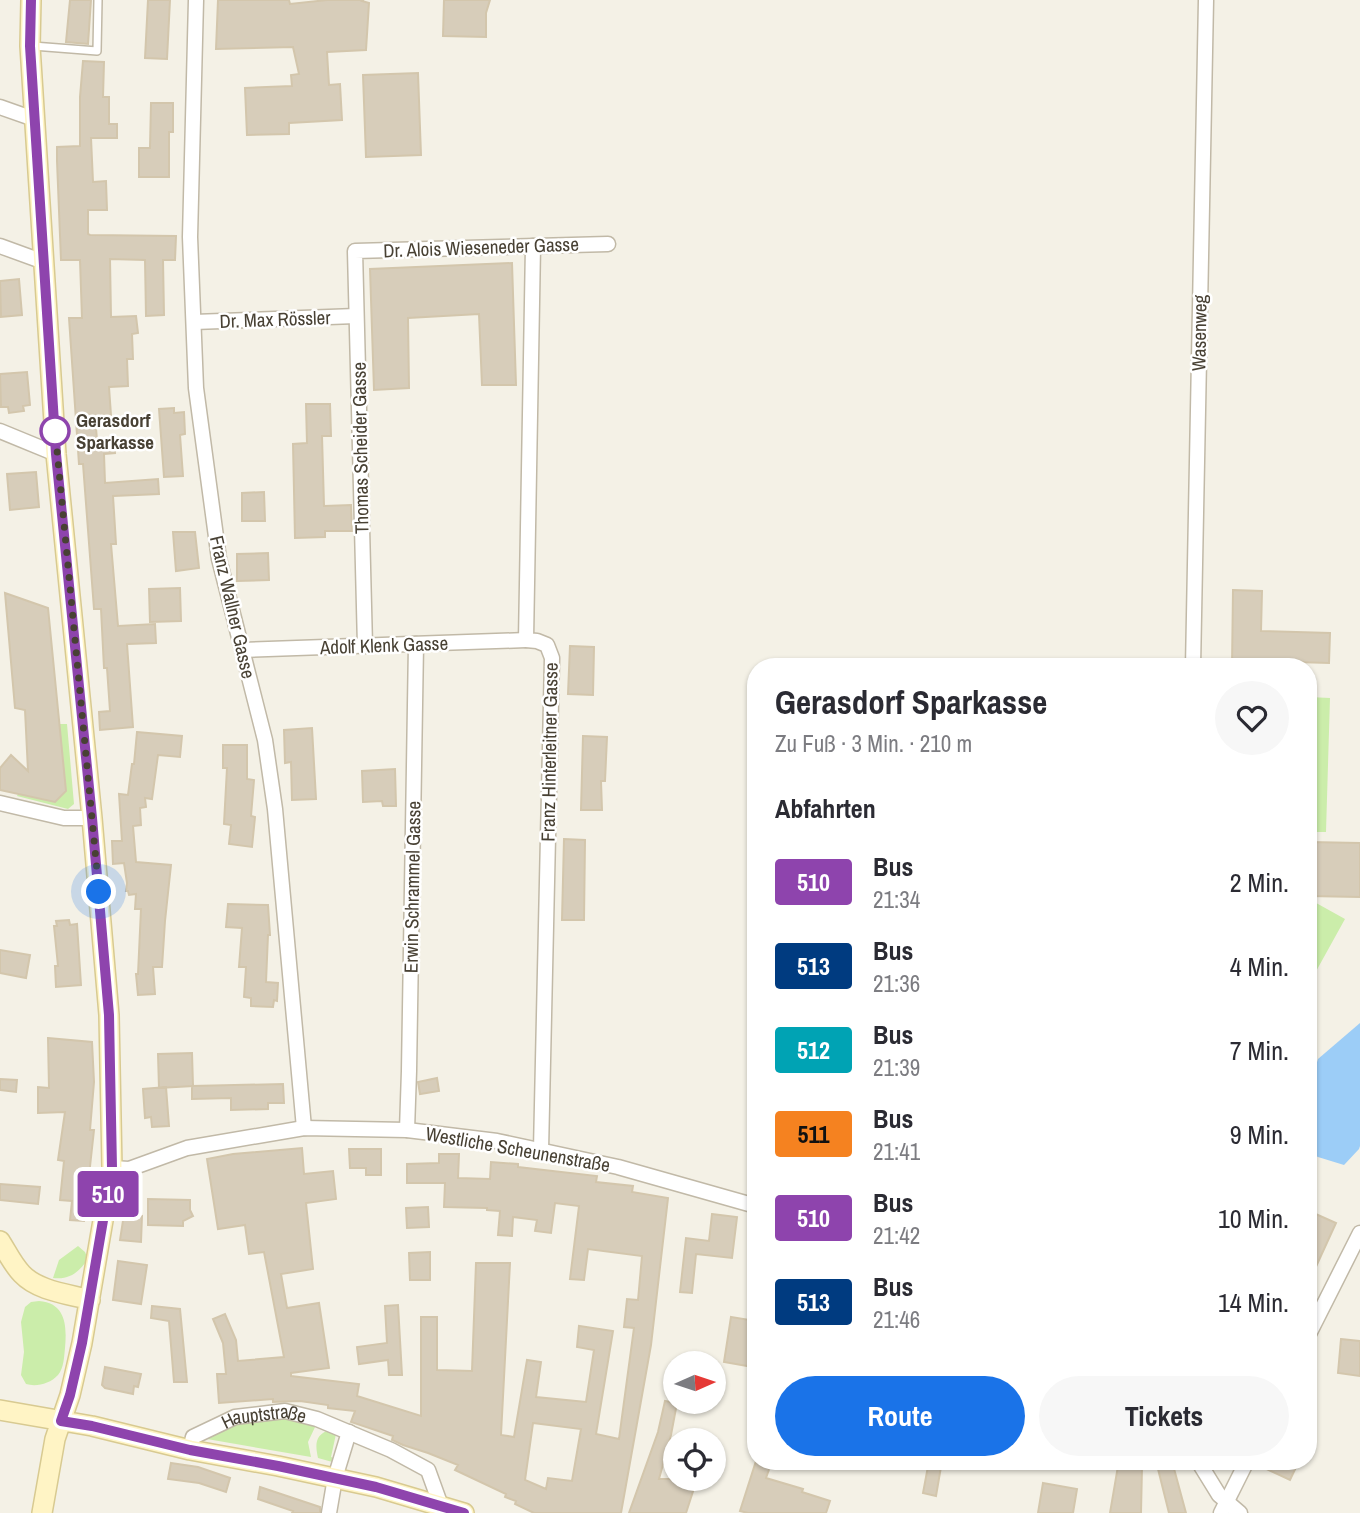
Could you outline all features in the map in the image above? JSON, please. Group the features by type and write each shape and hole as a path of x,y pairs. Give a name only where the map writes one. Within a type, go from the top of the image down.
{"main road":[{"path":"30,0 34,119 56,454 109,1015 112,1168 90,1300 70,1395 53,1450 42,1513"},
{"path":"0,1241 21,1273 29,1280 90,1300"},
{"name":"Hauptstraße","path":"0,1409 335,1478 400,1493 464,1513"}],"street":[{"name":"Franz Wallner Gasse","path":"196,0 190,237 196,388 219,559 265,740 275,809 304,1128"},
{"name":"Wasenweg","path":"1193,658 1206,0"},
{"path":"0,107 34,119"},
{"name":"Dr. Alois Wieseneder Gasse","path":"355,251 608,244"},
{"path":"0,246 44,262"},
{"name":"Franz Hinterleitner Gasse","path":"533,246 526,640 537,640 547,645 552,658 541,1150"},
{"name":"Thomas Scheider Gasse","path":"355,251 365,646"},
{"name":"Dr. Max Rössler","path":"194,322 356,316"},
{"path":"0,431 56,454"},
{"name":"Adolf Klenk Gasse","path":"242,650 526,640"},
{"name":"Erwin Schrammel Gasse","path":"407,1130 416,644"},
{"path":"0,803 64,818 92,818"},
{"name":"Westliche Scheunenstraße","path":"112,1168 129,1169 187,1148 304,1128 407,1130 497,1141 541,1150 618,1167 747,1203"},
{"path":"1317,1316 1360,1233"},
{"name":"Hauptstraße","path":"190,1450 193,1437 234,1417 285,1411 317,1419 349,1432 428,1470 441,1506"},
{"path":"329,1513 335,1478 349,1432"},
{"path":"1204,1470 1224,1508"},
{"path":"1224,1508 1243,1470"},
{"path":"1224,1508 1240,1513"}],"lane":[{"path":"30,46 97,51 98,0"}],"green space":[{"path":"1317,697 1330,698 1326,832 1317,832"},
{"path":"59,724 67,724 74,804 68,809 17,796 18,794 55,802 66,791"},
{"path":"1317,903 1345,919 1317,970"},
{"path":"78,1246 88,1259 85,1264 69,1276 53,1278 59,1260"},
{"path":"39,1301 55,1306 63,1317 66,1332 64,1355 61,1369 55,1378 43,1384 30,1385 26,1384 21,1375 24,1352 21,1322 25,1307 31,1302"},
{"path":"286,1417 316,1425 308,1442 311,1457 207,1439 234,1425"},
{"path":"329,1430 336,1434 331,1457 343,1462 343,1465 318,1458 317,1441"}],"water":[{"path":"1360,1023 1360,1146 1344,1165 1317,1156 1318,1059"}],"building":[{"path":"70,0 91,0 88,44 66,42"},
{"path":"148,0 170,0 167,59 145,58"},
{"path":"218,0 289,0 290,4 363,0 369,3 366,50 327,52 329,85 340,84 342,120 289,123 289,134 247,135 245,88 292,86 291,75 299,74 293,47 216,49"},
{"path":"444,0 490,0 486,13 486,37 443,36"},
{"path":"83,61 104,62 103,97 109,97 109,124 117,124 117,138 91,138 93,182 106,181 107,210 88,210 88,234 176,236 175,260 163,260 164,315 146,316 145,260 110,259 111,317 136,316 138,333 132,334 133,359 127,359 128,386 109,387 111,415 95,416 97,440 114,439 115,453 104,454 105,483 158,479 159,494 113,496 116,544 111,544 118,626 155,624 156,643 127,644 133,727 100,730 99,712 110,711 107,668 104,668 101,609 94,609 83,464 79,464 69,318 82,318 80,260 61,260 57,161 57,147 80,146"},
{"path":"418,73 421,155 366,157 363,75"},
{"path":"151,103 173,103 173,132 169,132 169,177 139,177 139,148 150,148"},
{"path":"512,263 516,385 482,385 479,314 408,318 409,388 374,390 370,269"},
{"path":"19,279 22,315 1,317 0,281"},
{"path":"27,372 30,405 23,406 24,411 9,413 8,407 1,407 0,374"},
{"path":"306,404 330,404 331,436 322,436 324,506 351,505 352,531 325,531 325,537 295,538 293,444 307,443"},
{"path":"174,408 174,413 184,412 185,434 180,435 183,476 164,477 159,409"},
{"path":"36,472 39,507 10,510 7,474"},
{"path":"264,492 265,521 242,521 242,493"},
{"path":"173,532 195,532 199,568 176,571"},
{"path":"268,553 269,580 237,581 237,554"},
{"path":"180,588 181,621 150,622 149,589"},
{"path":"1233,590 1262,591 1261,631 1330,633 1329,663 1317,663 1317,658 1232,658"},
{"path":"5,593 48,608 66,791 55,802 0,790 0,768 11,755 28,771 25,710 15,708"},
{"path":"570,646 594,647 593,695 568,694"},
{"path":"312,728 316,799 292,800 291,762 285,763 284,730"},
{"path":"137,732 182,736 180,757 158,755 152,799 145,798 146,807 140,808 141,825 133,826 136,862 171,865 162,967 153,967 155,994 138,995 136,974 141,909 135,909 136,894 129,895 126,891 124,863 113,864 112,841 122,841 119,794 128,795"},
{"path":"583,736 607,737 605,781 601,781 602,810 581,810"},
{"path":"223,745 247,745 247,779 254,780 251,816 255,817 252,847 229,844 231,825 224,824 227,768 223,768"},
{"path":"395,769 396,806 383,806 382,801 363,802 362,771"},
{"path":"564,839 585,840 584,920 562,920"},
{"path":"1317,842 1360,843 1360,897 1317,896"},
{"path":"228,904 268,905 270,935 266,982 278,983 277,1001 274,1000 273,1007 251,1006 251,998 244,997 246,967 239,967 242,928 226,927"},
{"path":"69,920 70,925 77,924 81,985 56,987 55,966 58,966 54,926 57,926 56,921"},
{"path":"0,950 30,955 26,978 0,973"},
{"path":"48,1038 92,1042 94,1082 90,1130 94,1130 84,1221 70,1220 72,1201 60,1200 64,1161 58,1160 65,1112 38,1113 38,1087 49,1088"},
{"path":"192,1053 193,1086 159,1088 158,1054"},
{"path":"437,1078 439,1091 420,1094 418,1082"},
{"path":"0,1079 17,1080 16,1092 0,1090"},
{"path":"283,1084 284,1103 268,1103 268,1109 231,1110 231,1098 192,1099 192,1086"},
{"path":"166,1087 169,1126 152,1127 151,1117 145,1118 143,1089"},
{"path":"302,1148 304,1174 333,1171 336,1199 306,1203 313,1269 281,1274 287,1308 319,1303 329,1368 291,1373 291,1376 359,1384 357,1396 421,1416 421,1317 437,1317 437,1370 472,1371 476,1263 510,1263 501,1435 514,1437 527,1360 541,1362 536,1397 586,1402 594,1350 577,1347 579,1326 613,1331 596,1434 619,1439 634,1328 624,1327 627,1299 638,1300 642,1256 588,1249 584,1280 570,1279 579,1206 555,1203 551,1233 535,1231 537,1220 513,1217 512,1236 498,1235 500,1211 444,1207 445,1183 407,1183 407,1164 439,1163 439,1154 459,1154 458,1178 490,1179 491,1162 518,1164 518,1167 597,1176 596,1182 633,1186 632,1192 668,1198 651,1345 621,1513 534,1513 515,1504 516,1501 505,1497 506,1494 455,1470 458,1465 403,1445 392,1440 393,1436 351,1422 355,1411 300,1401 273,1402 273,1399 219,1403 217,1374 226,1374 223,1343 213,1319 225,1314 236,1340 238,1361 284,1357 264,1252 249,1254 245,1225 218,1229 207,1159","holes":["533,1423 581,1429 572,1481 548,1478 546,1489 525,1480"]},
{"path":"349,1149 381,1149 381,1175 366,1175 366,1168 350,1168"},
{"path":"0,1184 40,1187 38,1204 0,1200"},
{"path":"148,1199 190,1200 193,1216 183,1221 183,1226 148,1225"},
{"path":"428,1207 429,1227 407,1228 406,1208"},
{"path":"124,1214 142,1216 141,1242 120,1240"},
{"path":"712,1214 737,1217 732,1258 696,1254 692,1293 680,1292 686,1238 709,1241"},
{"path":"1317,1215 1336,1223 1317,1265"},
{"path":"430,1252 430,1280 410,1280 409,1253"},
{"path":"118,1261 147,1265 141,1304 113,1300"},
{"path":"398,1305 402,1375 389,1375 388,1360 359,1364 357,1347 387,1343 385,1306"},
{"path":"152,1306 180,1309 187,1382 174,1382 169,1321 151,1318"},
{"path":"731,1317 747,1320 747,1366 726,1362"},
{"path":"1341,1339 1360,1341 1360,1376 1338,1373"},
{"path":"105,1367 141,1374 133,1394 105,1388 102,1385"},
{"path":"663,1410 663,1414 675,1414 672,1428 663,1428 663,1464 659,1479 663,1479 663,1491 693,1491 686,1513 629,1513 658,1432"},
{"path":"171,1463 198,1467 230,1478 226,1492 199,1483 168,1479"},
{"path":"753,1470 769,1470 766,1478 803,1489 802,1492 830,1501 826,1513 740,1511"},
{"path":"927,1470 940,1470 936,1496 923,1493"},
{"path":"1117,1470 1142,1470 1141,1513 1110,1513"},
{"path":"1158,1470 1174,1470 1186,1513 1169,1513"},
{"path":"1269,1470 1295,1470 1290,1480"},
{"path":"1043,1483 1077,1489 1073,1513 1038,1513"},
{"path":"260,1487 320,1507 320,1513 292,1513 293,1511 258,1499"}],"bus line":[{"name":"510","path":"31,0 30,46 56,454 109,1015 112,1168 82,1343 61,1421 376,1487 464,1513"}],"place":[{"name":"Gerasdorf Sparkasse","path":"55,431"}],"route":[{"path":"55,431 99,892"}]}
